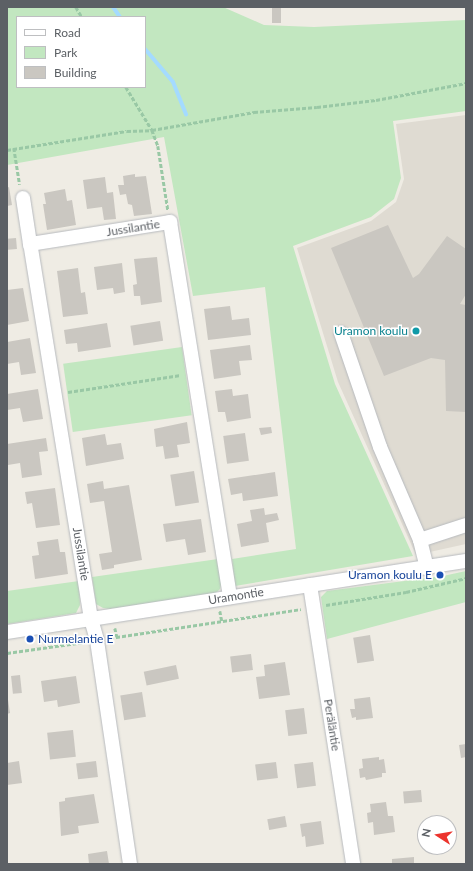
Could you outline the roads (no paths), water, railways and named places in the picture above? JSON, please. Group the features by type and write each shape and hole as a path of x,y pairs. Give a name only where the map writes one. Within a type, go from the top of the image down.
{"street":[{"name":"Jussilantie","path":"23,198 91,619 97,640 130,864"},
{"name":"Jussilantie","path":"30,244 170,222 230,597"},
{"path":"341,333 380,447 420,540 427,568"},
{"path":"420,540 466,525"},
{"name":"Uramontie","path":"7,632 466,562"},
{"name":"Peräläntie","path":"310,585 353,864"}],"waterway":[{"path":"113,7 119,16"},
{"path":"146,50 173,82 186,114"}],"place":[{"name":"Uramon koulu","path":"416,331"},
{"name":"Uramon koulu E","path":"440,575"},
{"name":"Nurmelantie E","path":"30,639"}]}
